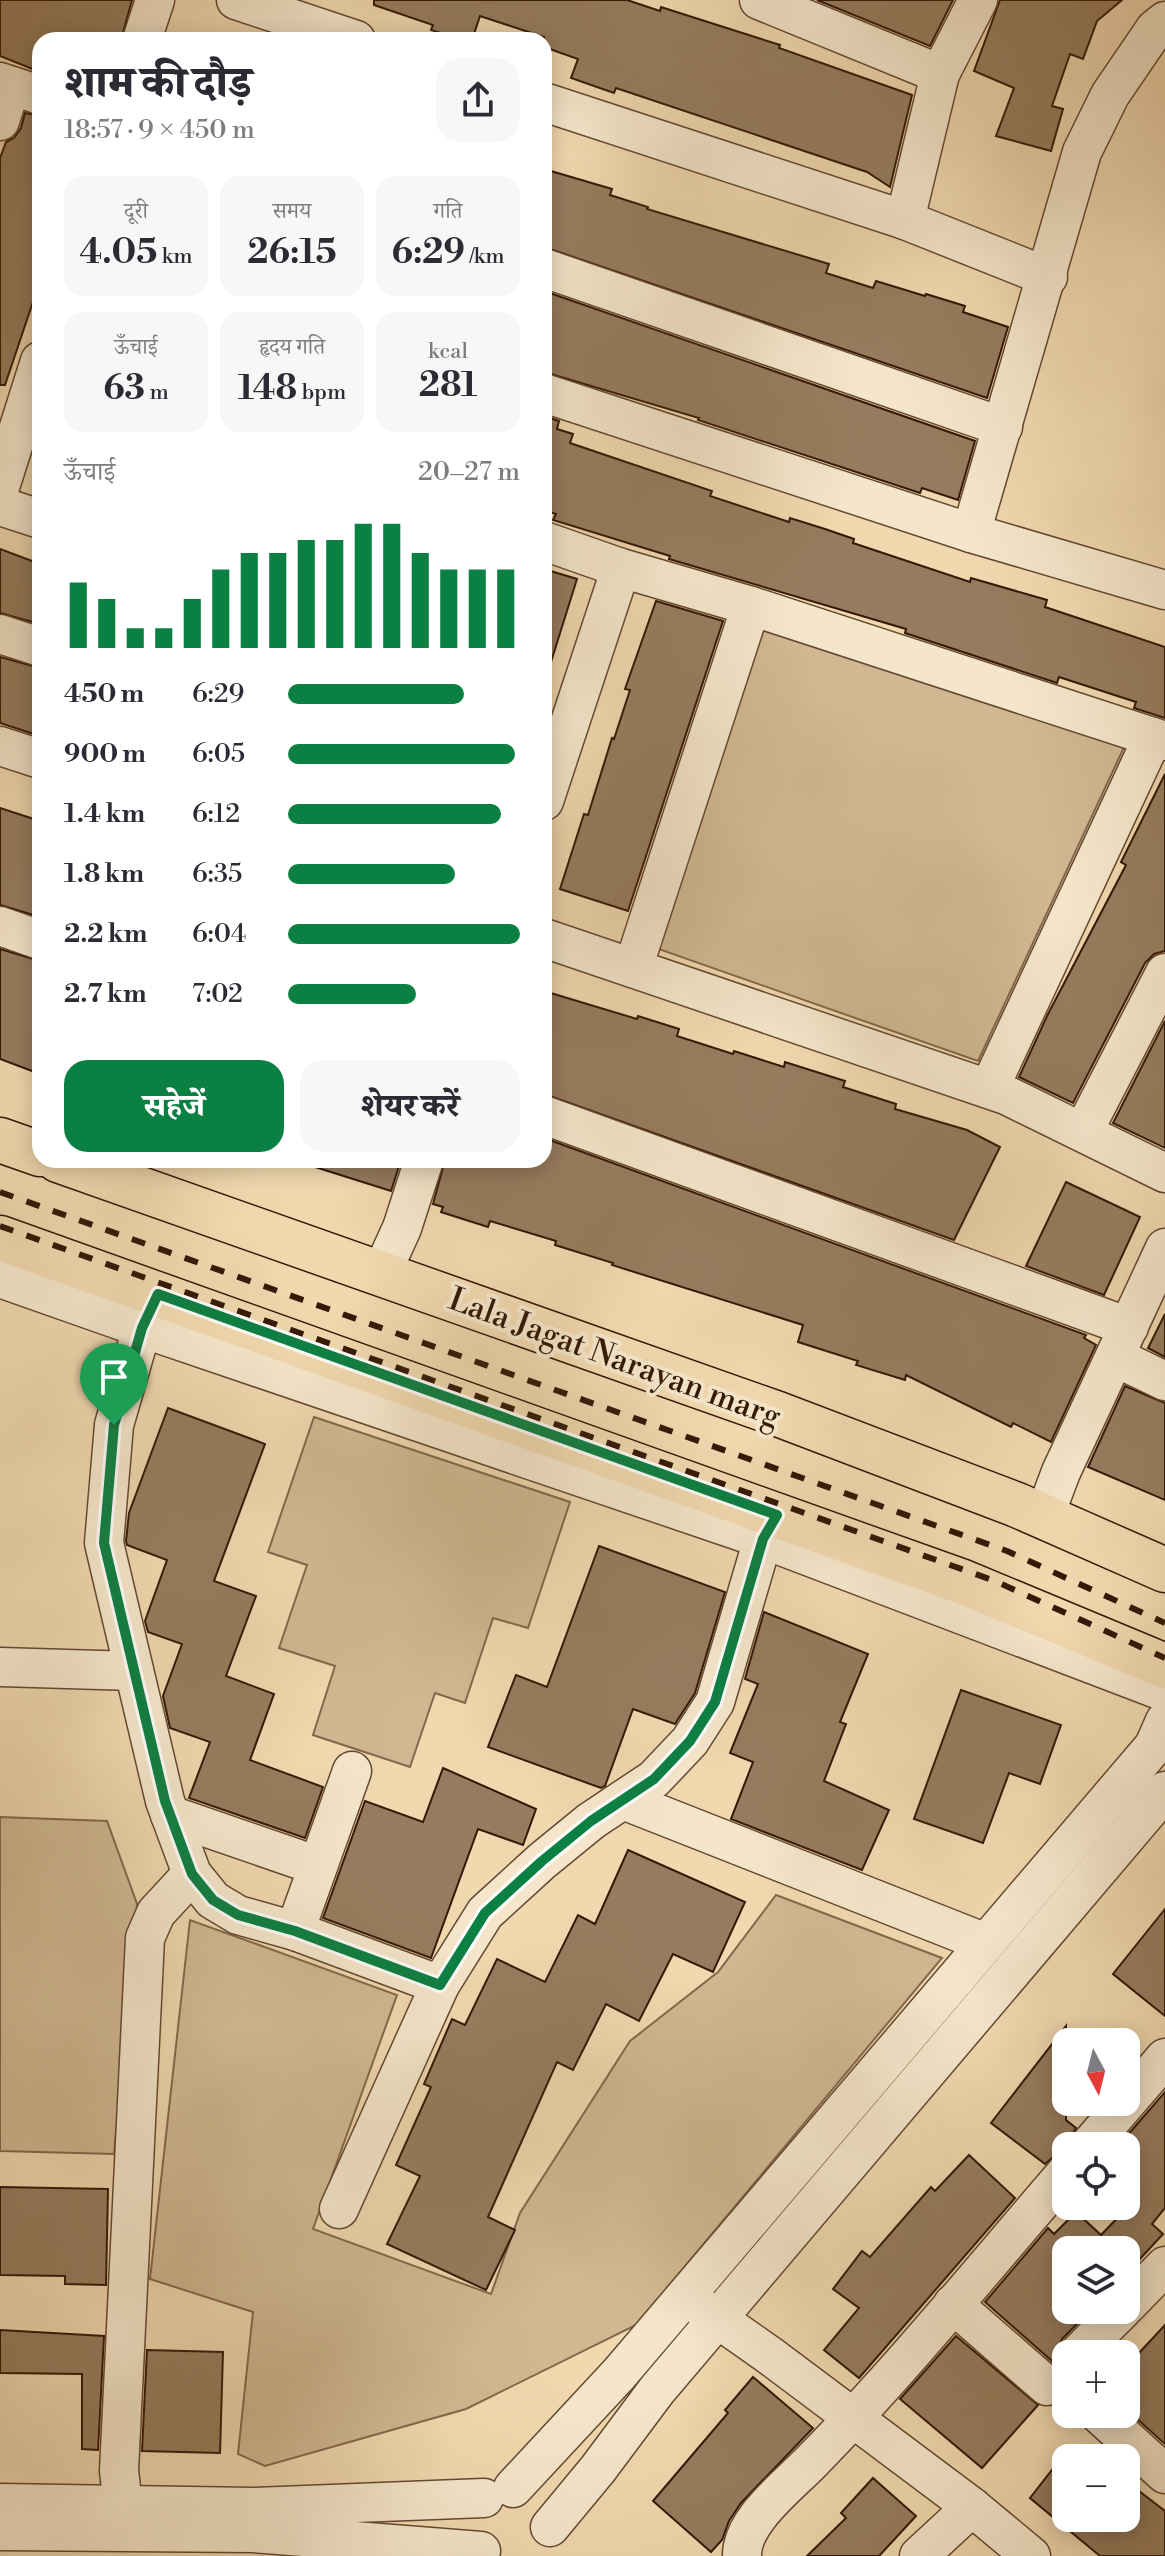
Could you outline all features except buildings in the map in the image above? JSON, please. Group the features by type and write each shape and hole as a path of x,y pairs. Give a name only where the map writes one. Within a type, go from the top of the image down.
{"main road":[{"name":"Lala Jagat Narayan marg","path":"0,1140 32,1150"},
{"name":"Lala Jagat Narayan marg","path":"88,1168 778,1414 1044,1517 1165,1570"},
{"path":"0,1238 150,1311 770,1527 963,1582 1165,1666"}],"street":[{"path":"145,32 155,0"},
{"path":"236,0 275,6 337,32"},
{"path":"759,0 940,74"},
{"path":"905,220 940,74 978,0"},
{"path":"971,533 1082,152 1110,95 1155,29 1165,21"},
{"path":"0,121 17,88"},
{"path":"552,105 905,220 1048,277"},
{"path":"552,271 1003,427"},
{"path":"0,487 32,386"},
{"path":"552,396 971,533 1165,590"},
{"path":"0,506 32,516"},
{"path":"552,544 1159,739 989,1089"},
{"path":"552,777 621,568"},
{"path":"633,968 751,606"},
{"path":"0,634 32,644"},
{"path":"0,746 32,756"},
{"path":"0,926 32,937"},
{"path":"552,941 989,1089 1165,1173"},
{"path":"1083,1132 1165,973"},
{"path":"552,1118 1122,1342 1165,1381"},
{"path":"381,1274 402,1228 421,1168"},
{"path":"1044,1517 1061,1472 1165,1248"},
{"path":"0,1278 150,1311 114,1425 104,1543 170,1815 192,1874 213,1900 238,1915 295,1931 440,1985"},
{"path":"339,2209 440,1985 485,1913 591,1821 654,1779 681,1751 715,1702 770,1527 1165,1692"},
{"path":"0,1667 134,1671"},
{"path":"0,2531 253,2533 483,2554 472,2530 476,2508 498,2493 619,2374 1154,1746 1165,1721"},
{"path":"295,1931 352,1771"},
{"path":"547,2545 657,2390 1165,1791"},
{"path":"623,1800 986,1943"},
{"path":"170,1815 318,1866"},
{"path":"123,2505 119,2455 145,1938 156,1913 192,1874"},
{"path":"1101,2132 1165,2058"},
{"path":"742,2556 742,2543 756,2519 853,2419 1052,2189"},
{"path":"1140,2293 1163,2272"},
{"path":"686,2296 972,2507 1031,2556"},
{"path":"953,2304 1047,2386 1052,2385"},
{"path":"1092,2340 1108,2324"},
{"path":"1114,2428 1165,2474"},
{"path":"0,2503 69,2531 123,2505 267,2507 525,2490 543,2505 547,2545"},
{"path":"919,2556 972,2507"}],"shaded area":[{"path":"742,604 1132,730 978,1061 630,939"},
{"path":"314,1417 570,1502 528,1628 493,1618 465,1703 435,1693 410,1767 313,1735 335,1666 279,1648 307,1565 268,1552"},
{"path":"0,1817 107,1821 137,1904 114,2154 0,2151"},
{"path":"776,1895 942,1958 636,2325 466,2409 265,2466 238,2454 253,2312 150,2279 190,1920 397,1995 313,2229 491,2294 520,2213 630,2041 718,1972"}],"railway":[{"path":"0,1192 1007,1551 1165,1623"},
{"path":"0,1226 995,1581 1165,1658"}],"route":[{"path":"158,1294 777,1515 763,1539 715,1702 690,1741 654,1779 591,1821 485,1913 440,1985 295,1931 238,1915 213,1900 192,1874 165,1801 104,1543 114,1425 142,1328 158,1294"}]}
